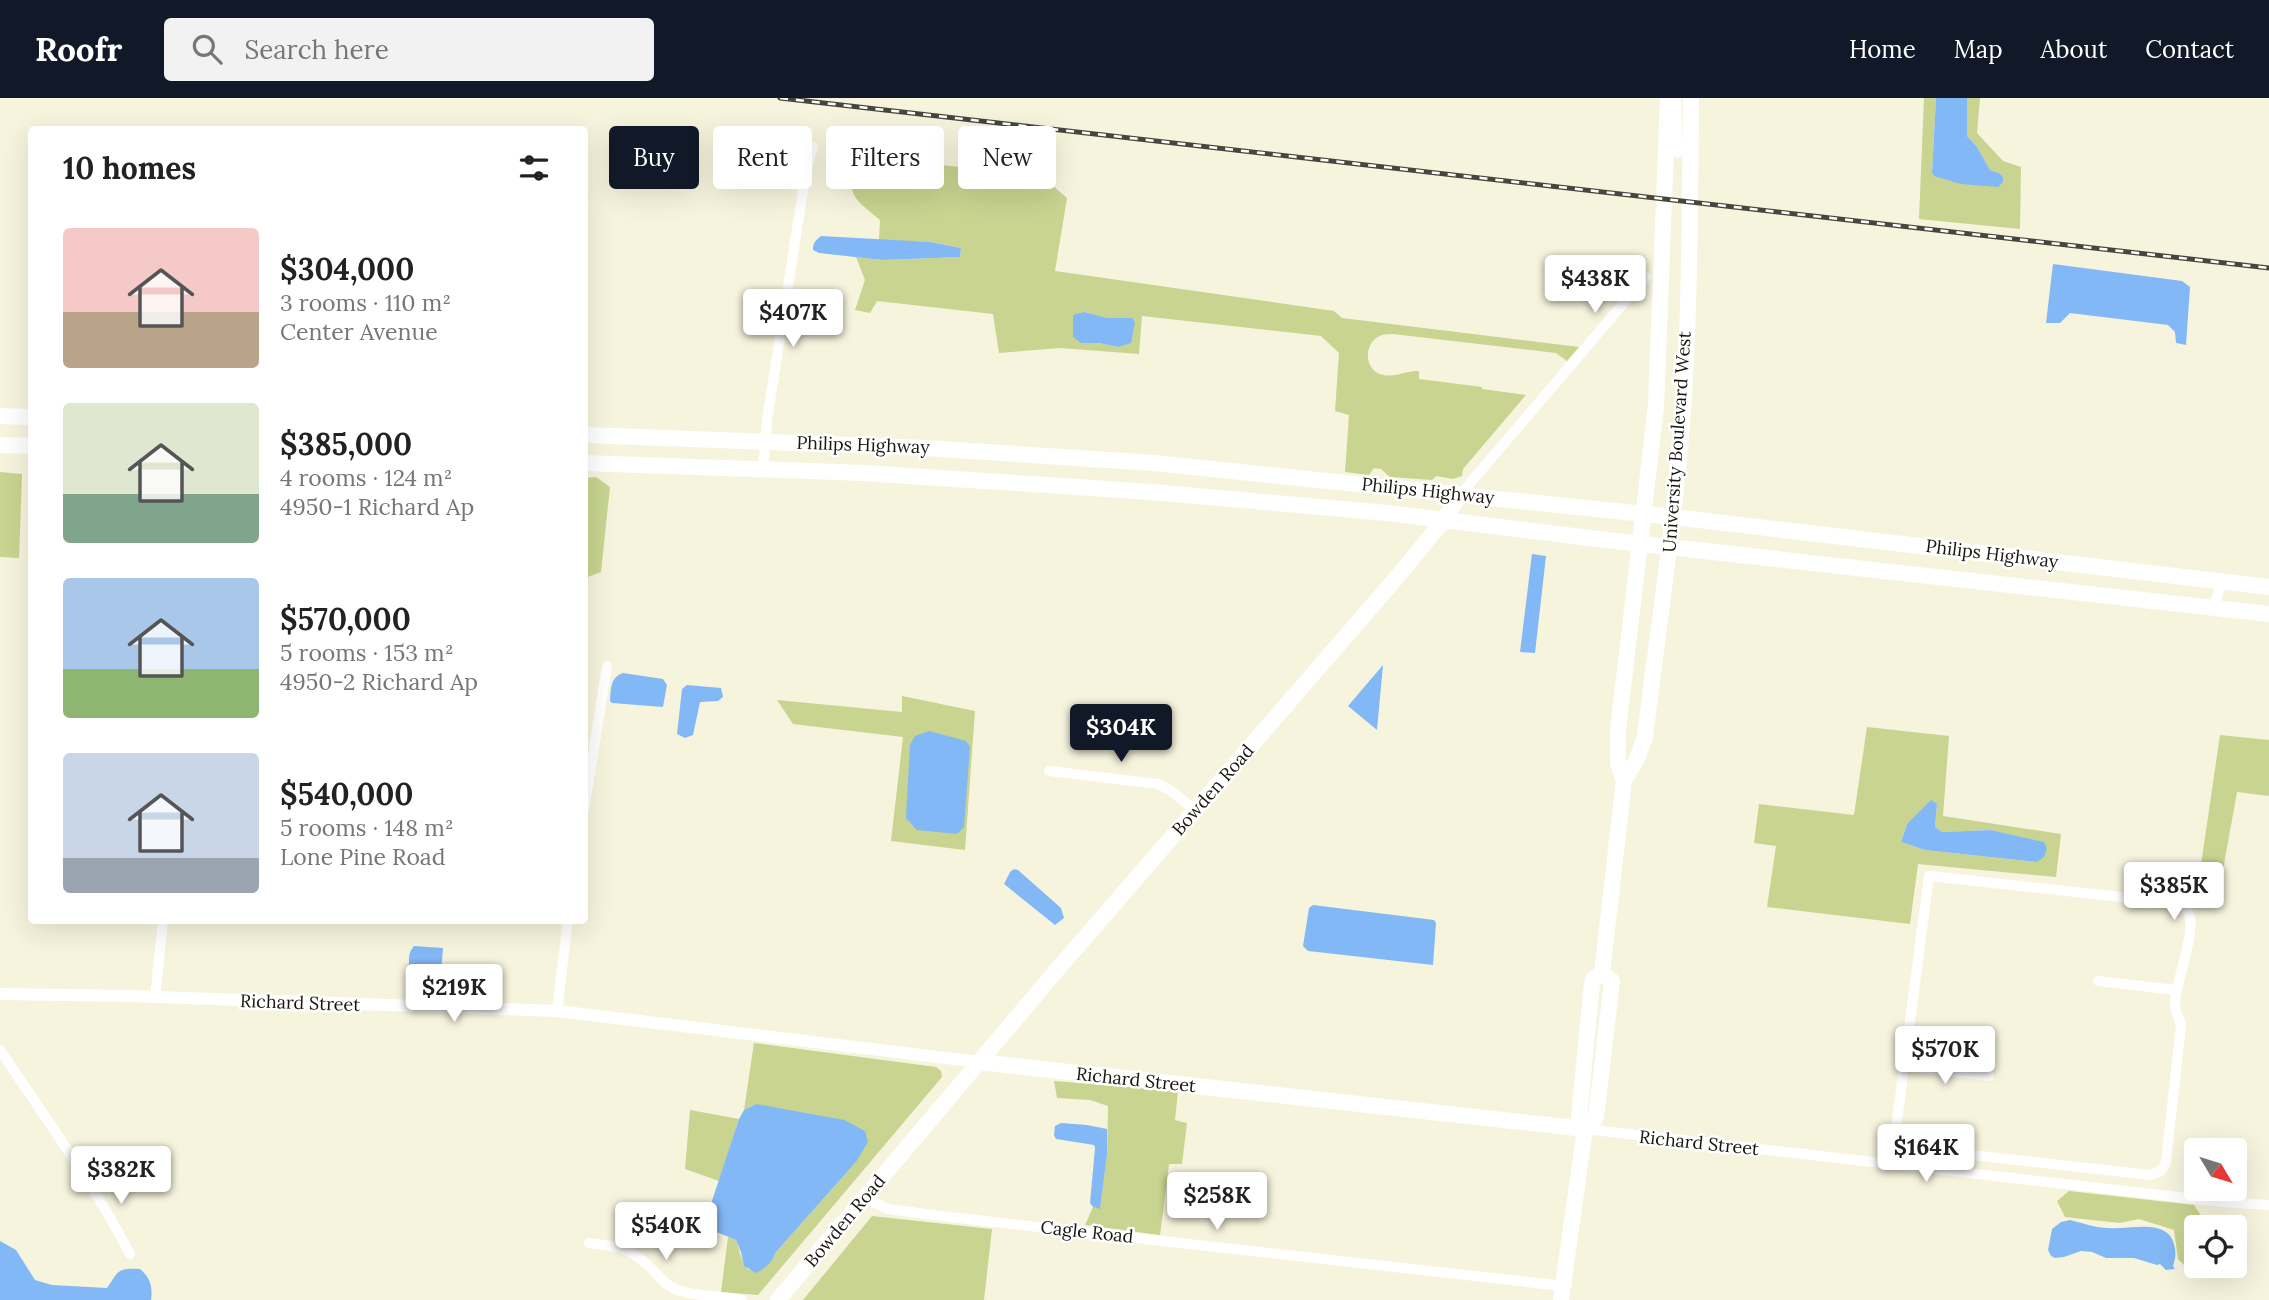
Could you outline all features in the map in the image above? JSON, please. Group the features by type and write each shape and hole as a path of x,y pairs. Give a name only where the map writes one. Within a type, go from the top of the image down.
{"main road":[{"name":"University Boulevard West","path":"1624,780 1618,763 1618,730 1656,406 1668,98"},
{"name":"University Boulevard West","path":"1562,1293 1585,1129 1579,1116 1593,979 1602,973 1624,780 1636,761 1645,737 1670,547 1683,409 1691,98"},
{"path":"0,416 28,418"},
{"name":"Philips Highway","path":"588,435 925,447 1236,471 1673,517 2269,587"},
{"path":"0,445 28,446"},
{"path":"1079,486 1081,458"},
{"name":"Philips Highway","path":"588,463 864,473 1079,486 1387,513 2269,614"},
{"name":"Bowden Road","path":"778,1300 1443,521 1460,495"},
{"name":"Richard Street","path":"979,1062 1585,1129"}],"street":[{"path":"1676,98 1678,153"},
{"path":"763,469 767,420 806,172 813,147"},
{"name":"Bowden Road","path":"1460,495 1646,278"},
{"path":"2213,608 2222,582"},
{"path":"588,786 607,666"},
{"path":"1049,771 1158,785 1170,790 1195,810"},
{"path":"1898,1166 1900,1147 1895,1136 1929,876 2176,903 2186,909 2190,919 2184,966 2178,976 2176,990 2175,1007 2181,1024 2165,1167 2150,1175 1900,1147"},
{"path":"155,998 163,924"},
{"path":"557,1012 568,924"},
{"path":"2098,981 2176,990"},
{"name":"Richard Street","path":"0,994 557,1012 979,1062"},
{"path":"0,1051 113,1220 130,1254"},
{"path":"1904,1066 1989,1076"},
{"name":"Richard Street","path":"1585,1129 2221,1202 2269,1205"},
{"name":"Cagle Road","path":"864,1198 888,1209 1562,1293"},
{"path":"589,1243 619,1246 628,1250 676,1290 742,1300"}],"green space":[{"path":"1924,98 1936,98 1934,176 1999,173 1990,170 1977,147 1967,136 1967,98 1980,98 1977,133 2003,161 2021,167 2020,229 1919,219"},
{"path":"944,165 958,167 958,189 1056,188 1067,198 1055,271 1334,311 1342,318 1579,347 1567,361 1556,353 1393,334 1376,338 1369,348 1368,361 1374,371 1380,374 1390,376 1419,371 1419,379 1526,395 1463,469 1462,476 1453,479 1436,476 1432,480 1390,477 1381,469 1374,468 1369,475 1345,472 1349,415 1335,411 1339,353 1321,336 1142,316 1139,354 1060,348 999,353 993,314 877,301 870,313 855,310 865,280 856,257 882,260 960,257 961,248 930,242 879,240 880,220 859,202 852,190 944,189","holes":["1084,312 1108,318 1132,318 1118,347 1099,343"]},
{"path":"0,472 22,474 19,558 0,557"},
{"path":"596,477 610,487 601,572 588,577 588,478"},
{"path":"902,696 975,711 965,850 891,841 903,737 793,724 777,700 902,712"},
{"path":"1867,727 1949,736 1943,816 2061,834 2056,877 1918,864 1910,924 1767,907 1776,846 1754,843 1759,804 1854,815","holes":["1937,804 1935,827 1942,832 1991,830 2043,842 2047,848 2037,862 1925,850 1901,842 1907,824"]},
{"path":"2220,735 2269,740 2269,796 2237,792 2219,892 2178,888 2201,865"},
{"path":"754,1043 936,1067 941,1071 942,1077 758,1295 721,1292 728,1237 736,1240 742,1261 749,1270 774,1257 856,1162 756,1104 744,1110"},
{"path":"1054,1081 1178,1091 1175,1120 1187,1123 1182,1164 1169,1164 1160,1235 1085,1225 1093,1207 1100,1208 1107,1155 1108,1106 1090,1100 1057,1098"},
{"path":"690,1110 739,1119 719,1181 685,1169"},
{"path":"2069,1191 2194,1205 2201,1215 2184,1215 2184,1265 2178,1259 2174,1230 2139,1219 2120,1223 2065,1217 2057,1201"},
{"path":"872,1216 992,1229 984,1300 803,1300"}],"water":[{"path":"1936,98 1967,98 1967,136 1977,147 1990,170 2003,177 2003,182 1998,187 1961,184 1934,176"},
{"path":"821,236 930,242 961,248 960,257 882,260 819,253 813,248"},
{"path":"2053,264 2182,281 2190,287 2186,345 2176,343 2175,332 2168,325 2070,313 2060,323 2046,323"},
{"path":"1084,312 1108,318 1132,318 1135,322 1131,343 1118,347 1081,343 1073,337 1073,315"},
{"path":"1532,554 1546,556 1535,653 1520,652"},
{"path":"1383,665 1377,730 1348,706"},
{"path":"623,673 663,679 667,685 663,707 612,703 612,684"},
{"path":"687,685 721,688 723,697 718,701 700,702 693,735 685,738 677,734 682,689"},
{"path":"929,731 966,741 970,747 964,827 957,834 917,830 906,818 910,745 915,736"},
{"path":"1931,800 1937,804 1935,827 1942,832 1991,830 2044,842 2047,848 2044,857 2037,862 1925,850 1901,842 1907,824"},
{"path":"1014,869 1061,908 1064,918 1055,925 1004,884"},
{"path":"1313,905 1434,920 1433,965 1308,951 1303,946 1309,908"},
{"path":"414,946 443,948 440,987 421,985 413,981 409,960"},
{"path":"756,1104 844,1120 865,1131 868,1142 856,1162 776,1252 773,1259 756,1273 744,1266 736,1240 714,1231 707,1216 739,1119 744,1110"},
{"path":"1061,1123 1107,1129 1107,1155 1100,1209 1090,1203 1094,1145 1056,1139 1055,1126"},
{"path":"2070,1220 2099,1227 2158,1228 2172,1239 2175,1269 2166,1270 2160,1264 2134,1258 2106,1258 2092,1252 2081,1251 2055,1258 2048,1250 2052,1229 2061,1222"},
{"path":"0,1241 16,1250 35,1280 52,1285 107,1288 119,1272 140,1269 150,1283 151,1300 0,1300"}],"railway":[{"path":"780,98 2269,268"}]}
